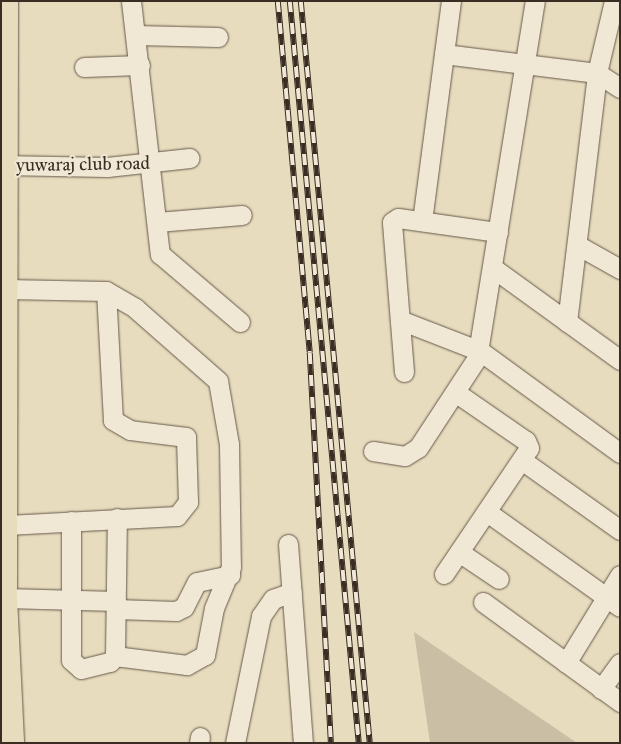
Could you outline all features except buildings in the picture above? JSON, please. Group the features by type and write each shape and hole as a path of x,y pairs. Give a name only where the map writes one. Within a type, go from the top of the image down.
{"main road":[{"path":"6,1 3,165 6,289 7,525 5,598 8,736"}],"street":[{"path":"131,1 153,164 157,222 164,261 240,322"},
{"path":"422,221 451,1"},
{"path":"373,452 411,454 455,392 480,351 523,61 535,1"},
{"path":"567,322 579,246 597,73 614,1"},
{"path":"136,35 218,36"},
{"path":"444,54 523,61 597,73 620,88"},
{"path":"84,67 140,65"},
{"name":"yuwaraj club road","path":"3,165 153,164 190,158"},
{"path":"157,222 242,215"},
{"path":"404,372 392,222 398,218 498,232"},
{"path":"579,246 620,269"},
{"path":"493,268 620,360"},
{"path":"6,289 106,291 136,308 218,381 229,444 230,576 214,608 205,655 199,661 187,665 115,656"},
{"path":"7,525 177,516 183,511 188,502 190,442 179,433 130,430 113,420 106,291"},
{"path":"400,320 480,351 620,452"},
{"path":"444,574 523,461 529,448 526,441 455,392"},
{"path":"523,461 620,530"},
{"path":"487,512 613,602"},
{"path":"71,521 73,665 81,669 110,662 115,656 116,518"},
{"path":"288,544 303,743"},
{"path":"459,552 499,579"},
{"path":"566,663 613,602 620,575"},
{"path":"5,598 71,600 176,611 184,607 197,582 230,576"},
{"path":"235,743 260,616 273,599 292,592"},
{"path":"483,602 620,702"},
{"path":"601,689 620,664"}],"shaded area":[{"path":"414,632 577,743 430,743"}],"railway":[{"path":"278,1 310,353 331,743"},
{"path":"290,1 359,743"},
{"path":"301,1 370,743"}]}
